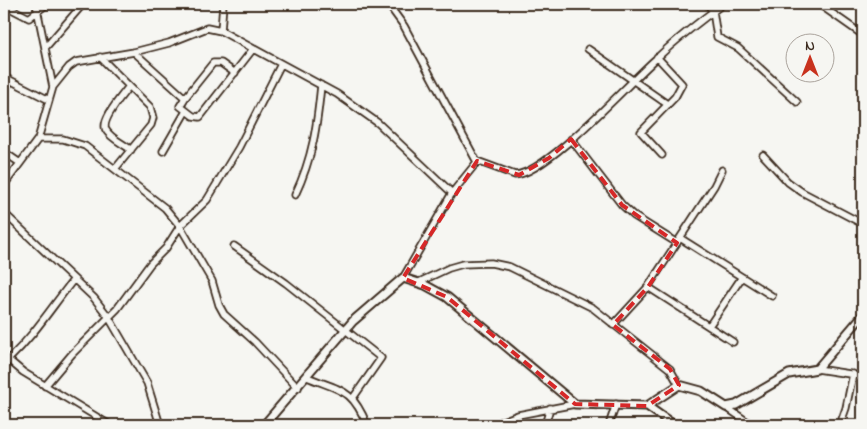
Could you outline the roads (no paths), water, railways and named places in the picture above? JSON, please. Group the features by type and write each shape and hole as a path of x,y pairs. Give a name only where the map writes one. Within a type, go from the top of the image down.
{"street":[{"path":"36,4 53,87"},
{"path":"4,5 27,18 38,13 47,4"},
{"path":"45,48 83,4"},
{"path":"221,31 223,4"},
{"path":"388,4 404,26 477,161 505,173 519,175 549,158 657,57 723,4"},
{"path":"707,4 713,11 717,37 738,48 797,102"},
{"path":"818,4 863,35"},
{"path":"4,184 38,139 53,87 69,67 76,62 134,52 170,43 207,28 221,31 321,85 378,123 452,193"},
{"path":"235,73 220,63 213,64 180,106 193,116 200,117 235,73 253,49"},
{"path":"588,49 667,104"},
{"path":"134,52 185,98"},
{"path":"100,57 150,107 153,118 151,125 116,169"},
{"path":"657,57 682,84 679,91 642,132 662,155"},
{"path":"45,386 108,316 117,309 150,264 166,248 180,226 207,200 239,147 281,64"},
{"path":"4,77 49,100"},
{"path":"4,90 10,81"},
{"path":"295,195 308,168 317,126 321,85"},
{"path":"130,86 107,118 105,127 107,132 131,150"},
{"path":"163,151 186,111"},
{"path":"38,139 63,139 77,143 92,151 166,208 180,226 212,281 218,305 224,314 255,342 298,388"},
{"path":"571,139 622,205 634,216 772,296"},
{"path":"4,152 20,163"},
{"path":"762,155 788,182 802,192 863,224"},
{"path":"264,425 298,388 346,329 403,278 452,193 472,170 477,161"},
{"path":"614,325 648,287 679,241 722,170"},
{"path":"4,213 94,298 108,316 147,383 160,425"},
{"path":"234,246 346,329 380,358 353,398"},
{"path":"417,283 442,270 463,264 491,263 510,267 593,308 670,369 679,385 701,391 752,425"},
{"path":"709,326 742,277"},
{"path":"403,278 447,297 575,404"},
{"path":"74,279 45,314 31,336 6,358 23,372 110,425"},
{"path":"648,287 733,342"},
{"path":"817,369 863,315"},
{"path":"726,408 789,374 817,369 863,376"},
{"path":"840,425 846,408 853,374"},
{"path":"307,377 347,393 359,404 367,425"},
{"path":"646,406 679,385"},
{"path":"492,425 518,415 550,408 575,404 616,404 646,406 674,425"},
{"path":"609,425 616,404"},
{"path":"545,425 550,408"}]}
